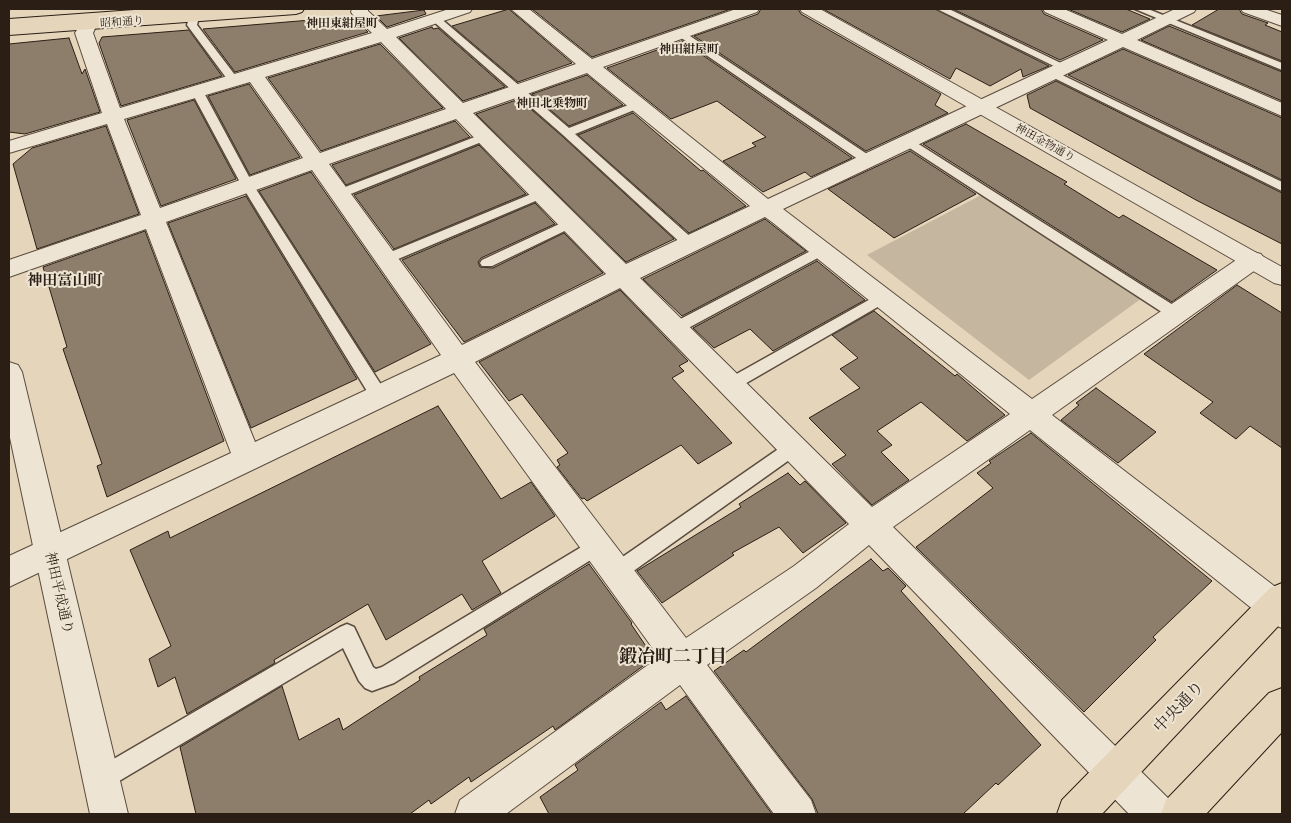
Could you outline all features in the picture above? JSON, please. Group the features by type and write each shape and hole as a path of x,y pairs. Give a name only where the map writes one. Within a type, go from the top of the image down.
{"highway":[{"path":"9,24 211,9"},
{"name":"昭和通り","path":"9,30 91,16 194,16 296,9"},
{"path":"9,15 91,16"},
{"name":"中央通り","path":"1076,814 1280,606"},
{"path":"1180,814 1282,706"}],"street":[{"path":"360,9 360,12 1156,814"},
{"path":"9,147 234,81 464,9"},
{"path":"519,9 640,104 766,208 1280,606"},
{"path":"9,269 751,9"},
{"name":"神田金物通り","path":"808,9 1282,277"},
{"path":"1052,9 1282,110"},
{"path":"9,572 458,359 689,243 869,161 1188,9"},
{"path":"1249,9 1282,21"},
{"path":"91,16 84,33 113,116 247,458"},
{"path":"254,74 458,359 684,660 796,814"},
{"path":"474,814 684,660 805,577 870,526 1253,260"},
{"name":"神田平成通り","path":"9,372 109,814"},
{"path":"1116,774 1166,814"}],"lane":[{"path":"942,9 1282,187"},
{"path":"1140,9 1282,67"},
{"path":"194,16 192,25 234,81"},
{"path":"436,19 568,133 689,243"},
{"path":"681,33 869,161"},
{"path":"197,92 248,186 379,396"},
{"path":"568,133 640,104"},
{"path":"339,194 485,137"},
{"path":"909,142 1176,314"},
{"path":"386,259 541,194"},
{"path":"486,263 570,223"},
{"path":"674,329 822,250"},
{"path":"730,385 883,297"},
{"path":"101,779 347,634 366,674 372,681 387,676 608,558 793,448"}],"shaded area":[{"path":"985,193 1142,298 1029,380 867,255"}],"building":[{"path":"509,9 572,63 518,82 452,26"},
{"path":"532,9 731,9 592,57"},
{"path":"761,9 798,9 801,14 941,94 935,105 948,113 866,151 694,36 758,14"},
{"path":"823,9 935,9 1049,66 1023,77 1021,69 990,86 956,68 950,79"},
{"path":"953,9 1041,9 1044,14 1103,40 1060,60"},
{"path":"1068,9 1126,9 1150,19 1122,32"},
{"path":"1219,9 1239,9 1242,14 1268,23 1265,25 1282,32 1282,61 1192,25"},
{"path":"424,10 426,14 387,27 376,16"},
{"path":"347,17 354,18 368,32 235,72 203,29"},
{"path":"1169,26 1282,72 1282,101 1141,40"},
{"path":"432,27 433,29 438,28 505,87 463,101 399,38"},
{"path":"189,30 222,76 121,106 99,43 102,37"},
{"path":"69,38 82,74 85,69 100,112 25,134 9,132 9,44"},
{"path":"682,41 852,158 811,177 805,172 763,192 723,161 756,146 752,143 766,137 717,101 671,119 607,68"},
{"path":"380,44 443,108 321,151 268,78"},
{"path":"1123,49 1282,118 1282,180 1068,75"},
{"path":"587,75 623,105 569,126 532,94"},
{"path":"1056,81 1282,193 1282,244 1196,200 1030,108 1027,95"},
{"path":"249,84 300,157 250,175 208,96"},
{"path":"519,99 674,239 626,262 476,114"},
{"path":"194,100 236,179 161,206 127,120"},
{"path":"633,113 701,171 703,170 746,206 689,233 578,135"},
{"path":"455,121 470,137 346,185 332,165"},
{"path":"966,124 1067,182 1064,184 1119,218 1123,215 1217,270 1172,302 923,144"},
{"path":"106,126 139,214 37,249 13,164 32,148"},
{"path":"479,145 526,194 394,249 354,195"},
{"path":"910,151 976,194 894,238 828,189"},
{"path":"311,172 431,344 375,372 259,191"},
{"path":"246,196 357,379 251,428 168,223"},
{"path":"535,203 555,224 481,258 478,262 480,267 493,268 564,233 603,273 464,342 402,260"},
{"path":"765,219 806,251 682,316 643,279"},
{"path":"145,231 224,441 107,497 97,466 102,464 63,349 67,347 43,267"},
{"path":"817,261 865,300 773,351 750,329 714,348 693,328"},
{"path":"1237,285 1282,313 1282,448 1250,426 1236,439 1200,413 1213,402 1144,354"},
{"path":"620,290 688,361 679,366 684,371 672,378 732,443 698,464 681,445 587,501 584,498 582,499 557,467 560,465 557,460 568,453 522,394 509,401 479,362"},
{"path":"874,311 955,376 957,374 1005,415 967,441 921,402 877,431 892,445 881,452 909,480 872,505 832,464 846,455 809,418 860,388 840,369 858,358 832,335"},
{"path":"1096,388 1156,432 1118,463 1061,420 1079,405 1076,403"},
{"path":"438,406 501,499 531,482 555,516 482,561 501,593 472,610 462,594 386,640 368,604 274,660 275,663 187,714 175,677 158,687 149,659 171,646 130,550 168,531 170,538"},
{"path":"1031,433 1212,581 1153,637 1156,640 1084,712 916,547 993,488 977,473 991,463 989,461"},
{"path":"788,473 800,485 805,481 846,523 803,553 779,527 732,553 734,555 662,603 637,571 741,507 739,504"},
{"path":"871,559 883,571 888,568 906,586 901,591 1041,745 963,814 818,814 812,799 714,671 744,650 746,652"},
{"path":"589,564 632,623 654,658 555,730 553,726 471,782 469,777 431,804 429,800 410,814 196,814 180,747 282,686 299,740 339,718 343,730 420,680 419,677 487,635 484,629"},
{"path":"686,696 772,814 549,814 540,797 578,770 575,765 661,702 666,710"}],"district":[{"name":"神田東紺屋町","path":"342,24"},
{"name":"神田紺屋町","path":"689,50"},
{"name":"神田北乗物町","path":"552,104"},
{"name":"神田富山町","path":"65,281"},
{"name":"鍛冶町二丁目","path":"673,657"}]}
